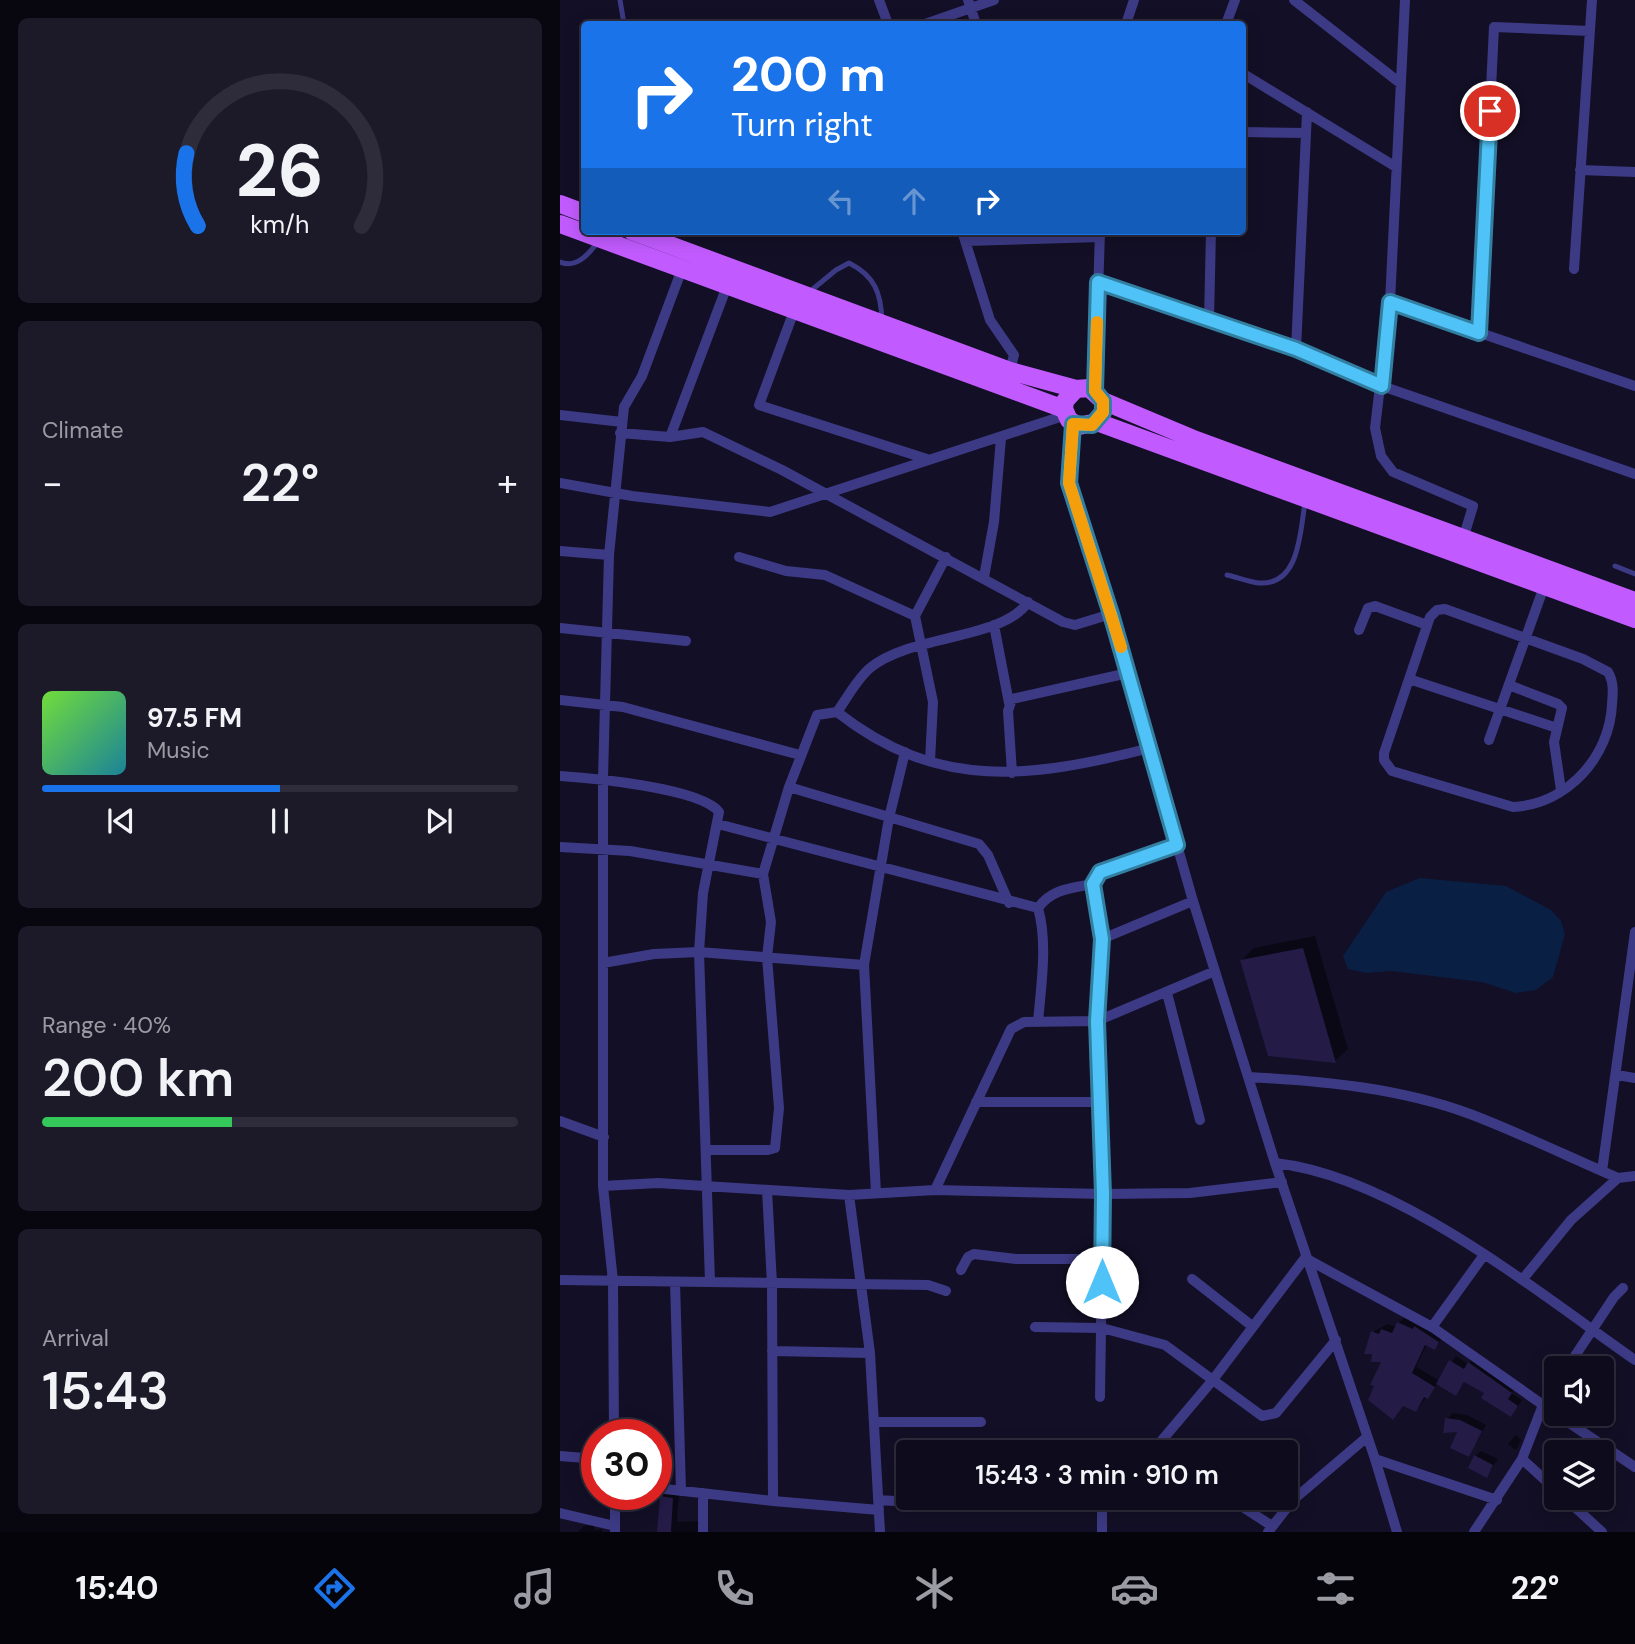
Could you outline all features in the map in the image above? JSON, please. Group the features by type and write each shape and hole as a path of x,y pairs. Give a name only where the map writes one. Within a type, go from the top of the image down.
{"main road":[{"path":"560,204 581,212"},
{"path":"560,224 581,231"},
{"path":"591,235 1068,416 1086,427 1097,422 1103,412 1099,396"},
{"path":"643,235 1010,372 1099,396 1196,440 1463,539 1635,619"},
{"path":"1068,416 1065,401 1076,389"},
{"path":"1097,422 1306,499 1547,578 1635,601"}],"street":[{"path":"879,0 887,21"},
{"path":"932,21 969,4 994,0"},
{"path":"1127,21 1134,0"},
{"path":"1227,21 1235,0"},
{"path":"1294,0 1400,83"},
{"path":"1405,0 1390,302 1375,428 1385,466 1426,488 1473,506 1463,539"},
{"path":"1574,269 1592,0"},
{"path":"969,4 975,21"},
{"path":"1479,333 1494,27 1590,31"},
{"path":"1246,75 1396,167"},
{"path":"1296,349 1307,112"},
{"path":"1246,132 1306,133"},
{"path":"1580,170 1635,172"},
{"path":"1010,372 1014,355 990,320 964,236 1047,235"},
{"path":"1099,396 1100,235"},
{"path":"1209,320 1211,235"},
{"path":"614,1419 613,1281 603,1186 603,778 609,555 621,427 628,396 642,376 682,269"},
{"path":"1098,282 1296,349 1382,386 1635,474"},
{"path":"670,437 727,286"},
{"path":"1390,302 1635,386"},
{"path":"794,311 759,405 927,459"},
{"path":"560,415 670,437 703,432 782,470 821,494 984,577 1069,625 1084,624 1111,614"},
{"path":"560,483 750,512 781,510 927,459 1068,416 1069,483 1111,614 1193,901 1275,1163 1375,1459 1396,1532"},
{"path":"984,577 994,522 1001,438"},
{"path":"560,551 609,555"},
{"path":"739,557 786,571 825,575 915,616"},
{"path":"930,761 933,702 915,616 946,557"},
{"path":"1489,740 1547,578"},
{"path":"837,712 869,670 922,643 994,625 1019,615 1028,602"},
{"path":"1359,630 1368,608 1375,606 1427,625"},
{"path":"1445,608 1601,667 1611,677 1611,725 1593,763 1581,777 1532,804 1513,807 1392,771 1384,760 1384,753 1427,625 1437,610 1445,608"},
{"path":"994,625 1009,703 1012,773"},
{"path":"560,628 686,641"},
{"path":"1009,703 1019,696 1128,673"},
{"path":"1409,678 1556,728"},
{"path":"1509,685 1562,708 1556,728 1554,752 1561,790"},
{"path":"560,700 604,704 800,755"},
{"path":"706,1150 768,1150 775,1147 777,1139 779,1108 767,957 771,922 763,874 813,719 821,713 837,712 864,733 905,752 968,771 1012,773 1088,764 1150,748"},
{"path":"876,1193 864,965 888,818 905,752"},
{"path":"560,776 603,778 649,786 706,803 719,810 719,824 703,893 699,952 710,1282"},
{"path":"789,787 979,844 988,855 1009,902"},
{"path":"719,824 1038,908"},
{"path":"1100,1397 1103,1194 1097,1021 1102,939 1093,884 1100,872 1177,845"},
{"path":"560,848 603,849 710,863 763,874"},
{"path":"1038,1022 1042,922 1038,908 1045,897 1057,891 1093,884"},
{"path":"1102,939 1193,901"},
{"path":"1602,1171 1630,1004 1635,934"},
{"path":"603,963 654,954 699,952 864,965"},
{"path":"935,1190 1011,1029 1024,1022 1097,1021 1215,971"},
{"path":"1167,993 1200,1120"},
{"path":"1617,1075 1635,1079"},
{"path":"1249,1077 1324,1081 1455,1110 1618,1178 1635,1176"},
{"path":"976,1102 1100,1102"},
{"path":"560,1121 604,1136"},
{"path":"1275,1163 1333,1174 1410,1212 1484,1255 1635,1360"},
{"path":"1522,1280 1571,1220 1618,1178"},
{"path":"603,1186 658,1183 849,1195 935,1190 1103,1194 1190,1193 1282,1182"},
{"path":"767,1189 772,1284 774,1501"},
{"path":"849,1195 870,1353 880,1532"},
{"path":"961,1270 968,1257 974,1254 1016,1259 1102,1259"},
{"path":"1432,1327 1484,1255"},
{"path":"1166,1440 1306,1258"},
{"path":"1306,1258 1432,1327 1543,1405 1522,1459 1474,1532"},
{"path":"1192,1279 1252,1326"},
{"path":"560,1280 928,1285 946,1291"},
{"path":"675,1282 681,1491"},
{"path":"1575,1356 1623,1289"},
{"path":"1035,1327 1102,1328 1165,1345 1262,1416 1269,1417 1276,1413 1336,1340"},
{"path":"772,1351 870,1353"},
{"path":"874,1422 981,1422"},
{"path":"1574,1426 1635,1467"},
{"path":"1245,1510 1270,1529 1293,1500 1367,1437"},
{"path":"560,1456 581,1458"},
{"path":"1375,1459 1497,1500"},
{"path":"1522,1459 1544,1479"},
{"path":"672,1490 774,1501 896,1505"},
{"path":"703,1493 703,1532"},
{"path":"560,1513 615,1529 615,1510"},
{"path":"1102,1510 1102,1532"},
{"path":"1578,1510 1602,1532"}],"lane":[{"path":"620,0 624,21"},
{"path":"560,262 564,265 577,262 589,254 600,238"},
{"path":"805,295 849,263 864,271 875,283 882,298 882,324"},
{"path":"1227,575 1260,583 1279,579 1290,568 1297,551 1306,499"},
{"path":"1615,566 1635,574"}],"water":[{"path":"1420,878 1506,886 1551,910 1561,921 1565,934 1553,977 1536,990 1516,993 1482,982 1391,971 1367,973 1348,969 1343,956 1386,892"}],"building":[{"path":"1303,948 1336,1063 1268,1056 1240,960"},
{"path":"1397,1322 1413,1329 1414,1326 1439,1342 1435,1350 1425,1345 1412,1373 1435,1387 1428,1399 1424,1397 1416,1412 1403,1406 1393,1420 1368,1400 1374,1386 1370,1385 1381,1362 1371,1362 1372,1354 1364,1354 1371,1331 1379,1334 1381,1329 1392,1333"},
{"path":"1449,1360 1464,1369 1468,1362 1512,1393 1508,1399 1518,1406 1511,1417 1481,1398 1484,1393 1464,1382 1456,1396 1436,1384"},
{"path":"1445,1418 1460,1420 1482,1431 1469,1457 1450,1448 1457,1432 1443,1433"},
{"path":"1474,1455 1493,1465 1487,1478 1468,1468"},
{"path":"673,1498 671,1532 657,1532 659,1510 672,1510"}],"slow traffic":[{"path":"1097,322 1095,391 1103,401 1103,412 1092,425 1086,427 1073,424 1069,483 1121,647"}],"route":[{"path":"1102,1282 1103,1194 1097,1021 1098,968 1102,939 1093,884 1100,872 1177,845 1111,614 1069,483 1073,424 1086,427 1092,425 1103,412 1103,401 1095,391 1098,282 1296,349 1382,386 1390,302 1479,333 1490,111"}]}
